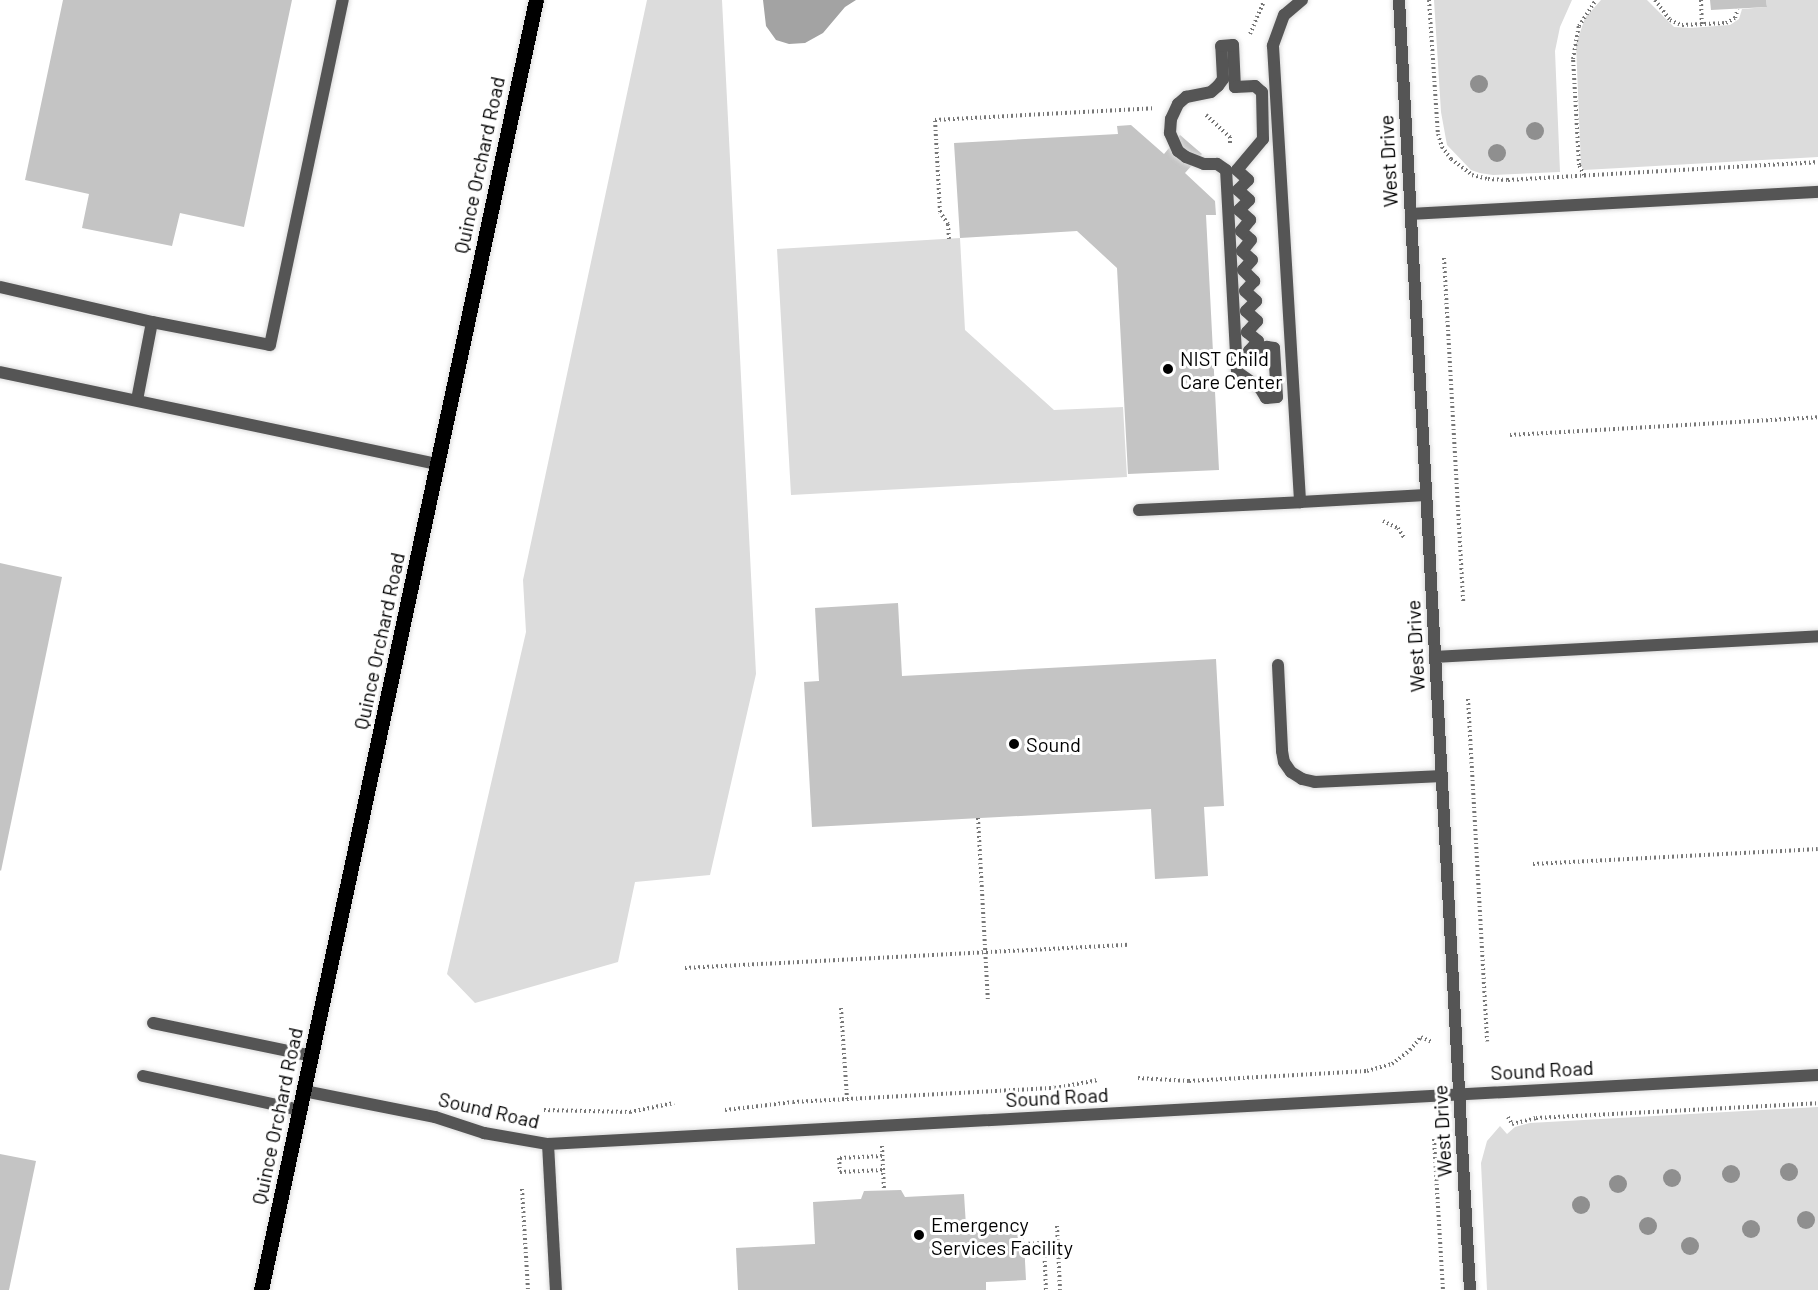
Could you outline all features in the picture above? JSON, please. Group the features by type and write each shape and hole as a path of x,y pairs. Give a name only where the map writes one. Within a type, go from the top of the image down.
{"main road":[{"name":"Quince Orchard Road","path":"261,1290 536,0"}],"street":[{"path":"0,287 152,322 270,345 343,0"},
{"path":"1300,502 1274,46 1284,15 1302,0"},
{"name":"West Drive","path":"1399,0 1470,1290"},
{"path":"1233,45 1233,49 1235,87 1255,86 1262,93 1263,139 1237,170 1248,180 1238,190 1249,200 1239,210 1250,220 1241,231 1251,240 1242,251 1252,260 1243,270 1254,281 1245,291 1256,301 1246,311 1257,321 1248,332 1258,341 1249,351 1257,358 1267,347 1274,348 1277,397 1266,398 1260,388 1238,374 1236,370 1226,170 1217,164 1194,162 1178,151 1170,133 1172,118 1178,104 1195,93 1211,92 1222,80 1221,46 1233,45"},
{"path":"1411,214 1818,192"},
{"path":"137,400 152,322"},
{"path":"0,372 438,464"},
{"path":"1139,510 1426,495"},
{"path":"1435,657 1818,636"},
{"path":"1278,665 1282,750 1284,762 1291,772 1302,779 1315,782 1442,777"},
{"path":"153,1023 312,1056"},
{"name":"Sound Road","path":"304,1091 435,1117 484,1133 548,1144 1818,1075"},
{"path":"143,1076 300,1110"},
{"path":"548,1144 556,1290"}],"path":[{"path":"1233,49 1250,48 1254,23 1266,0"},
{"path":"1429,0 1438,134 1442,147 1451,159 1472,175 1488,179 1818,162"},
{"path":"1584,175 1579,165 1573,59 1579,26 1596,0"},
{"path":"1655,0 1676,23 1702,25 1731,21 1738,9"},
{"path":"1701,0 1702,25"},
{"path":"949,239 948,224 940,212 935,120 1152,108 1165,112 1172,118"},
{"path":"1444,258 1463,603"},
{"path":"1510,435 1818,417"},
{"path":"1468,699 1487,1041"},
{"path":"978,818 988,1001"},
{"path":"1533,864 1818,849"},
{"path":"685,968 1128,945"},
{"path":"842,1008 847,1099"},
{"path":"1138,1078 1190,1081 1366,1071 1392,1064 1422,1037 1432,1042"},
{"path":"725,1110 757,1105 847,1099 1055,1088 1098,1080"},
{"path":"544,1110 630,1112 674,1103"},
{"path":"1508,1117 1512,1124 1536,1118 1818,1103"},
{"path":"1434,1139 1443,1290"},
{"path":"882,1143 884,1190"},
{"path":"882,1156 839,1158 840,1172 883,1170"},
{"path":"522,1189 528,1290"},
{"path":"1057,1226 1060,1290"},
{"path":"1024,1244 1058,1242"},
{"path":"1044,1243 1046,1290"}],"shaded area":[{"path":"647,0 722,0 756,674 710,875 635,882 618,962 475,1003 447,974 526,632 523,580"},
{"path":"763,0 856,0 845,7 823,33 805,43 789,44 776,40 766,26"},
{"path":"1434,0 1572,0 1560,27 1555,51 1560,172 1493,175 1480,173 1471,170 1447,145 1441,112"},
{"path":"1601,0 1647,0 1674,27 1690,28 1730,25 1739,19 1742,9 1767,7 1766,0 1818,0 1818,157 1584,170 1581,166 1576,44 1585,18"},
{"path":"960,238 965,330 1054,410 1123,407 1127,477 791,495 777,249"},
{"path":"1818,1107 1818,1290 1487,1290 1481,1163 1487,1141 1500,1126 1507,1134 1515,1127 1530,1123"}],"building":[{"path":"63,0 292,0 244,227 180,213 172,246 82,228 89,194 25,180"},
{"path":"1710,0 1766,0 1767,7 1711,10"},
{"name":"NIST Child Care Center","path":"1131,125 1164,154 1180,135 1202,154 1185,173 1215,201 1216,215 1206,215 1219,470 1128,474 1117,268 1077,231 960,238 954,143 1118,134 1117,126"},
{"path":"0,563 62,577 1,871 0,870"},
{"name":"Sound","path":"898,603 902,676 1216,659 1224,806 1204,807 1208,876 1155,879 1151,809 812,827 804,682 819,681 815,608"},
{"path":"0,1154 36,1161 9,1290 0,1290"},
{"name":"Emergency Services Facility","path":"901,1190 905,1197 964,1194 966,1226 1023,1223 1026,1280 986,1282 986,1290 738,1290 736,1248 815,1244 813,1202 861,1199 864,1191"}],"place":[{"name":"NIST Child Care Center","path":"1168,369"},
{"name":"Sound","path":"1014,744"},
{"name":"Emergency Services Facility","path":"919,1235"}]}
